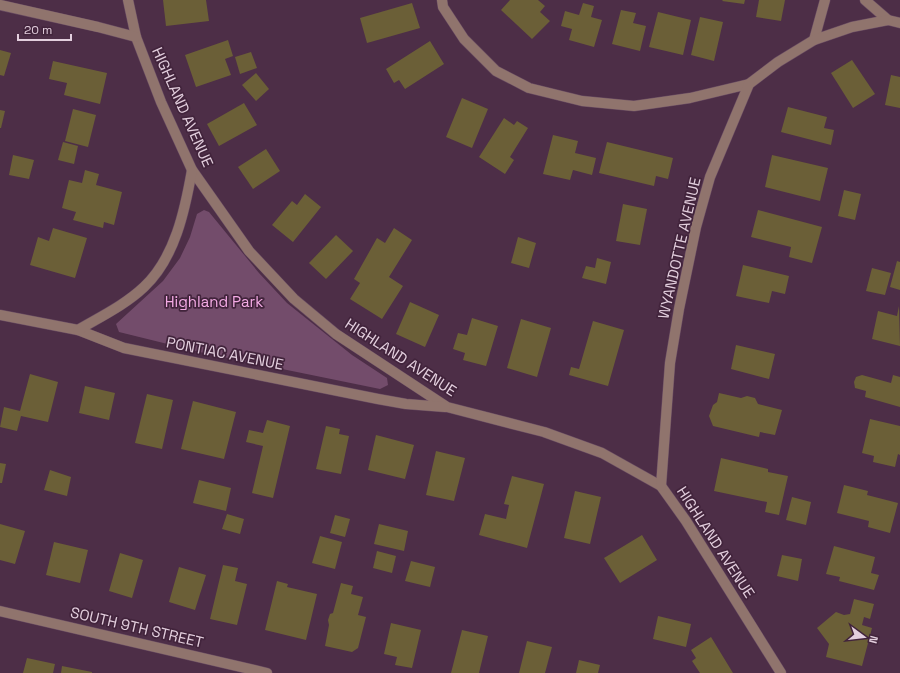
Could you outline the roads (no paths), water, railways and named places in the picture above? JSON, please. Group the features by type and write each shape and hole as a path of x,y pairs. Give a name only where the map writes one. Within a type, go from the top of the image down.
{"street":[{"name":"HIGHLAND AVENUE","path":"128,0 136,37 161,102 192,170 249,251 294,299 336,334 447,407 544,432 602,453 661,486 686,521 781,673"},
{"path":"442,0 443,7 464,39 496,71 530,88 582,101 634,106 690,98 749,84 778,62 814,40 852,27 888,20 900,23"},
{"path":"814,40 825,0"},
{"path":"865,0 888,20"},
{"path":"0,5 136,37"},
{"name":"WYANDOTTE AVENUE","path":"661,486 670,363 679,309 696,227 710,177 749,84"},
{"path":"78,330 123,304 145,286 162,265 176,235 186,205 192,170"},
{"name":"PONTIAC AVENUE","path":"0,315 78,330 124,348 378,399 406,404 447,407"},
{"name":"SOUTH 9TH STREET","path":"0,611 234,669 267,673"}],"park label":[{"name":"Highland Park","path":"214,301"}]}
